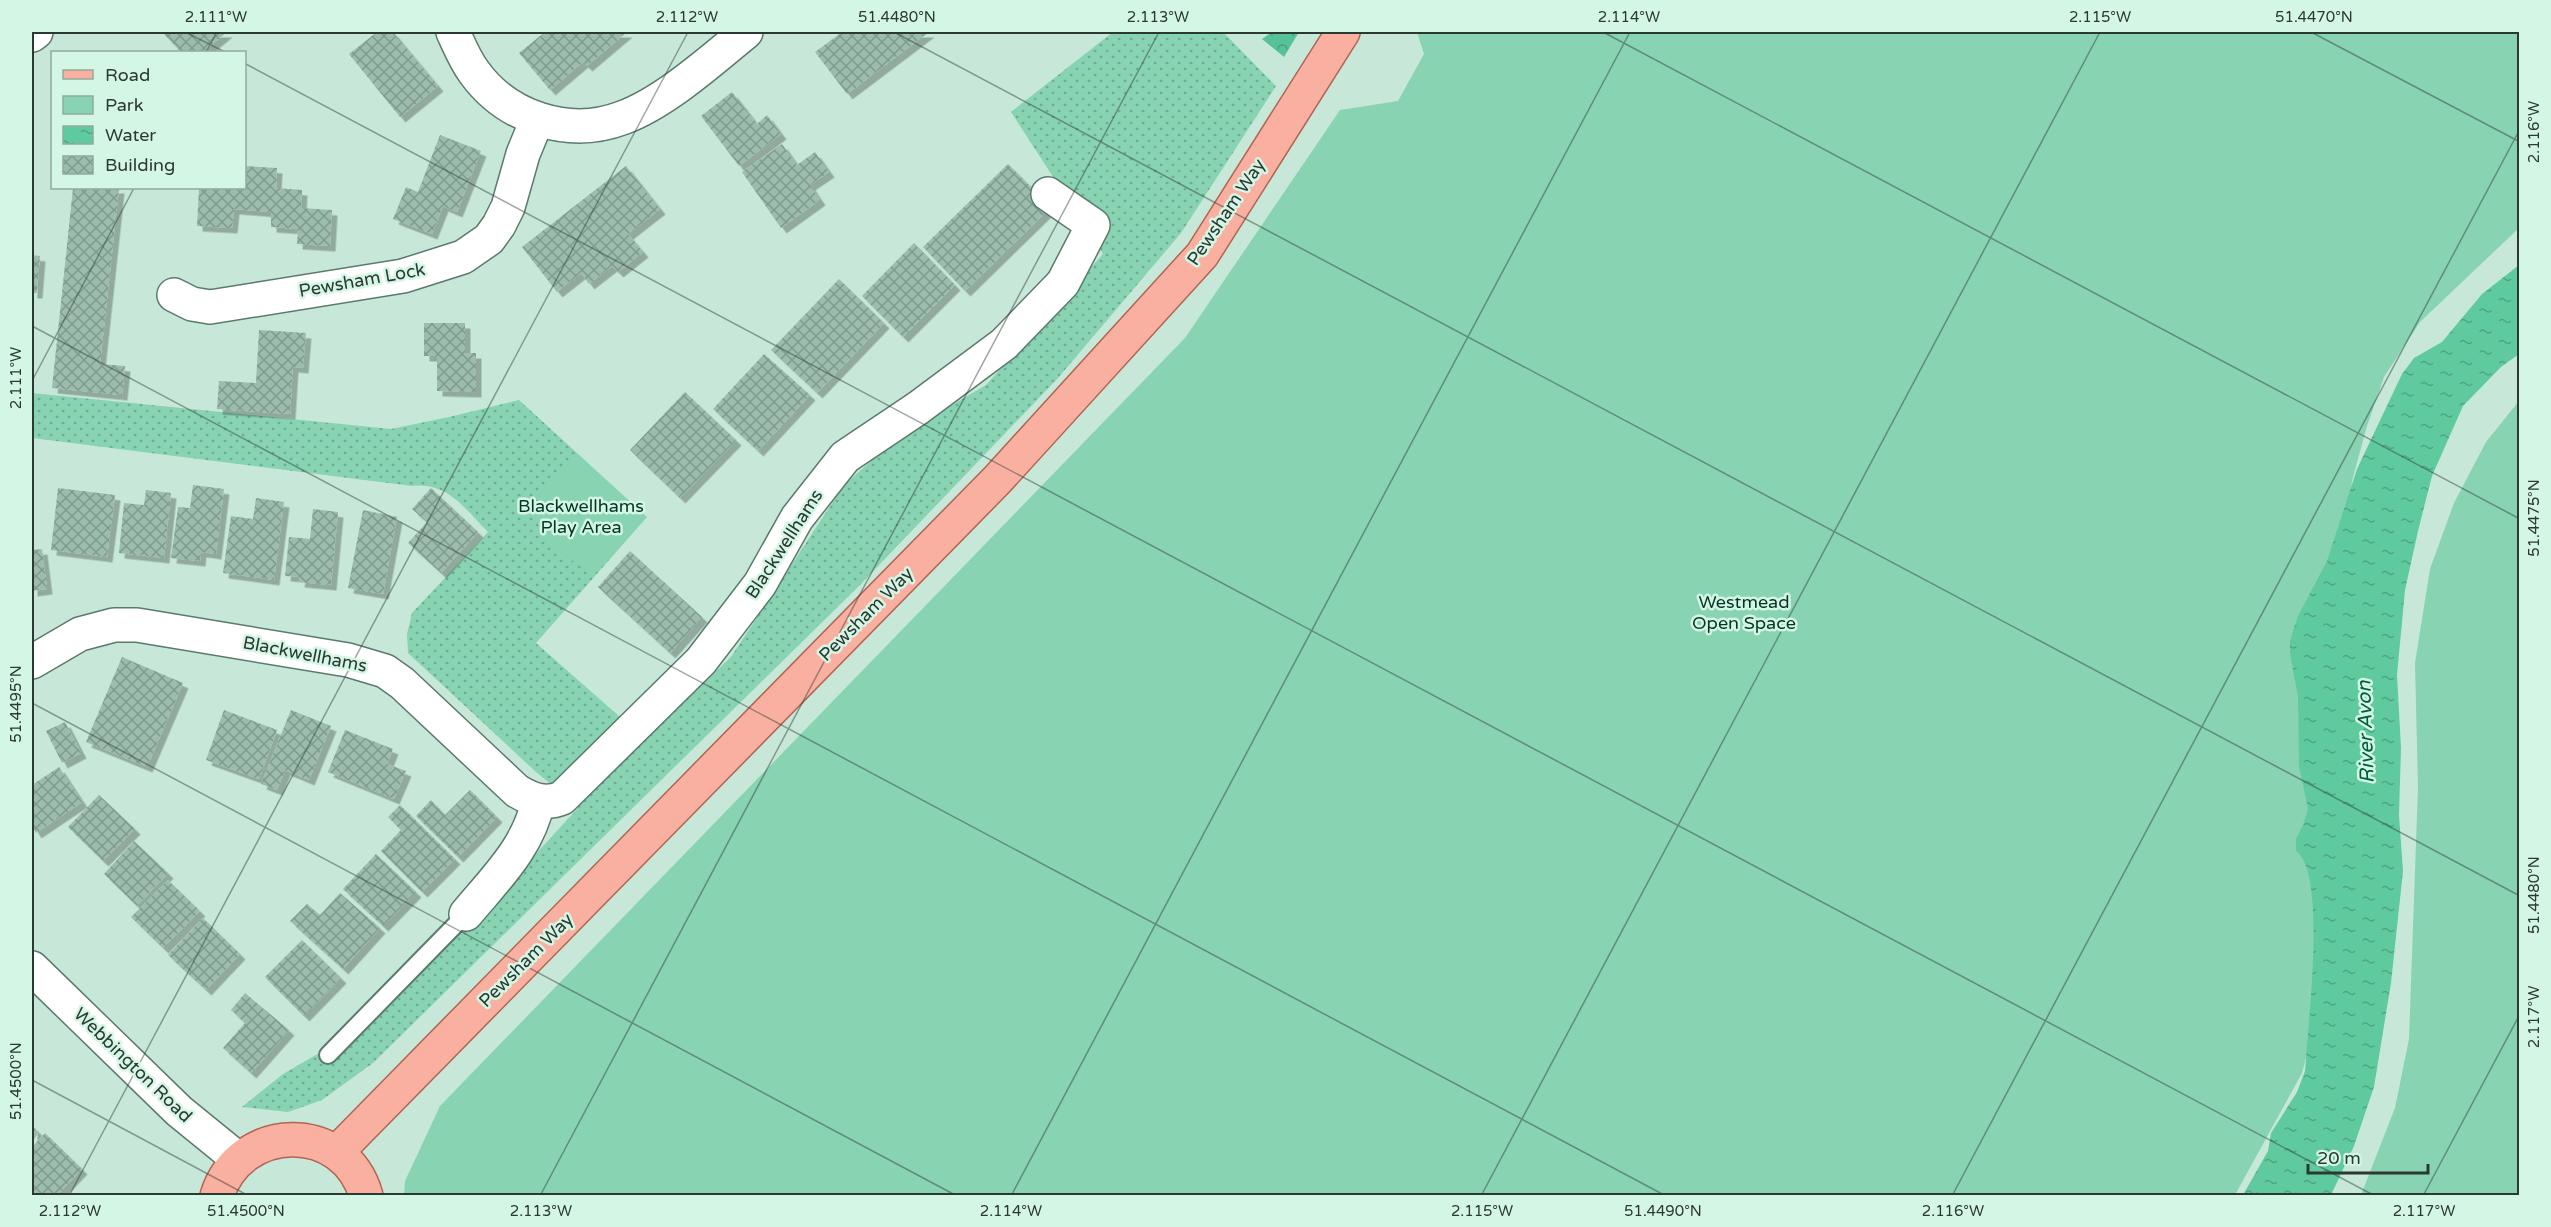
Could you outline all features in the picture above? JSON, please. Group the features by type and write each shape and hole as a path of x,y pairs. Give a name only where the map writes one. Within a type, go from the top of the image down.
{"main road":[{"name":"Pewsham Way","path":"337,1152 997,480 1202,255 1343,32"},
{"path":"218,1196 222,1180 238,1160 260,1145 286,1138 313,1141 337,1152 354,1170 366,1196"}],"street":[{"path":"32,35 36,32"},
{"path":"453,32 474,73 496,95 517,110 537,120 554,125 584,126 621,119 654,102 746,32"},
{"name":"Pewsham Lock","path":"185,309 403,276 463,257 489,239 499,225 508,207 537,120"},
{"name":"Blackwellhams","path":"32,662 80,634 114,625 170,629 348,660 385,671 402,683 517,791 538,801 562,798 701,661 760,584 797,518 845,457 918,408 1004,344 1063,283 1093,225 1048,194"},
{"path":"466,914 518,851 531,828 538,801"},
{"name":"Webbington Road","path":"32,968 179,1111 238,1160"}],"lane":[{"path":"328,1055 466,914"}],"green space":[{"path":"1113,32 1223,32 1276,86 1181,233 1058,378 860,585 373,1063 322,1100 288,1112 242,1107 283,1074 340,1041 473,922 579,807 536,772 408,653 407,634 412,613 488,532 455,499 436,488 425,486 32,438 32,393 391,429 519,400 647,517 536,643 645,739 731,657 844,485 898,437 986,385 1103,254 1011,112"},
{"path":"1272,32 1299,32 1284,57 1262,39"},
{"name":"Westmead Open Space","path":"1417,32 2519,32 2519,228 2420,322 2384,377 2367,426 2352,481 2333,629 2324,992 2302,1073 2235,1195 404,1196 405,1181 440,1106 1185,338 1340,110 1398,101 1424,54"},
{"path":"2519,401 2519,1195 2361,1195 2395,1108 2409,1039 2418,787 2415,663 2430,569 2454,503 2486,442"},
{"name":"Blackwellhams Play Area","path":"575,453 643,520 590,574 540,536 540,494"}],"water":[{"name":"River Avon","path":"2519,265 2519,354 2501,367 2463,406 2432,476 2405,590 2397,675 2401,748 2399,815 2403,871 2391,983 2374,1087 2354,1146 2331,1195 2243,1195 2268,1151 2271,1133 2297,1092 2305,1071 2306,1060 2312,983 2313,917 2311,887 2305,865 2296,851 2296,839 2308,809 2299,766 2298,697 2290,641 2298,616 2327,561 2357,469 2402,374 2414,358 2442,342 2482,294"}],"building":[{"path":"162,32 227,32 204,51 180,51"},
{"path":"377,32 393,32 438,86 400,117 349,54"},
{"path":"545,32 627,32 587,66 583,62 550,90 519,53"},
{"path":"842,32 929,32 847,94 815,52"},
{"path":"732,92 757,124 767,115 781,134 739,166 701,116"},
{"path":"440,135 481,151 457,212 443,206 432,234 393,219 406,187 418,192"},
{"path":"782,144 797,165 815,152 829,172 810,185 820,200 781,228 742,172"},
{"path":"1008,164 1051,207 965,291 923,247"},
{"path":"246,166 277,168 276,188 302,190 301,208 332,210 330,246 297,244 298,229 271,227 271,212 234,209 232,228 197,226 199,189 246,189"},
{"path":"626,166 660,209 628,234 643,252 618,272 612,266 589,284 581,273 557,292 522,247"},
{"path":"73,189 119,189 100,364 125,366 122,395 52,388"},
{"path":"914,243 955,285 903,337 862,296"},
{"path":"32,255 40,256 37,293 32,293"},
{"path":"839,279 884,323 817,393 771,350"},
{"path":"424,323 465,323 465,353 476,353 476,392 437,391 437,356 424,356"},
{"path":"259,330 306,333 303,368 293,367 290,414 217,409 219,381 256,383"},
{"path":"764,354 810,395 758,451 713,409"},
{"path":"685,392 736,440 680,498 630,450"},
{"path":"193,485 224,489 216,554 201,552 200,561 171,558 178,507 190,508"},
{"path":"58,488 115,495 107,557 51,550"},
{"path":"431,488 478,532 441,573 408,543 427,522 412,509"},
{"path":"146,490 171,493 164,558 119,553 124,503 144,505"},
{"path":"256,498 284,502 274,580 223,573 231,516 253,519"},
{"path":"313,509 338,512 331,585 299,582 300,577 285,576 289,537 310,539"},
{"path":"363,510 397,517 383,594 348,588"},
{"path":"42,549 47,589 32,591 32,550"},
{"path":"630,551 702,617 670,653 598,587"},
{"path":"122,657 183,683 147,767 86,742"},
{"path":"224,710 277,730 259,779 206,760"},
{"path":"291,710 331,726 309,780 285,770 277,790 261,784"},
{"path":"65,722 81,753 62,763 46,731"},
{"path":"345,730 393,749 387,764 406,771 394,799 328,772"},
{"path":"59,767 82,802 36,833 32,826 32,785"},
{"path":"470,790 497,817 458,857 416,816 431,800 445,815"},
{"path":"99,795 135,829 103,861 68,827"},
{"path":"400,805 455,859 422,892 381,851 401,830 388,817"},
{"path":"134,841 168,873 137,906 104,874"},
{"path":"376,854 416,892 383,926 343,889"},
{"path":"168,880 200,911 163,948 131,917"},
{"path":"340,893 380,928 343,969 290,921 307,904 320,915"},
{"path":"203,918 240,954 206,990 168,955"},
{"path":"302,940 341,978 304,1016 265,977"},
{"path":"245,993 289,1030 251,1073 223,1048 245,1023 231,1010"},
{"path":"32,1125 39,1133 32,1141"},
{"path":"45,1133 82,1169 56,1196 37,1196 32,1190 32,1147"}]}
